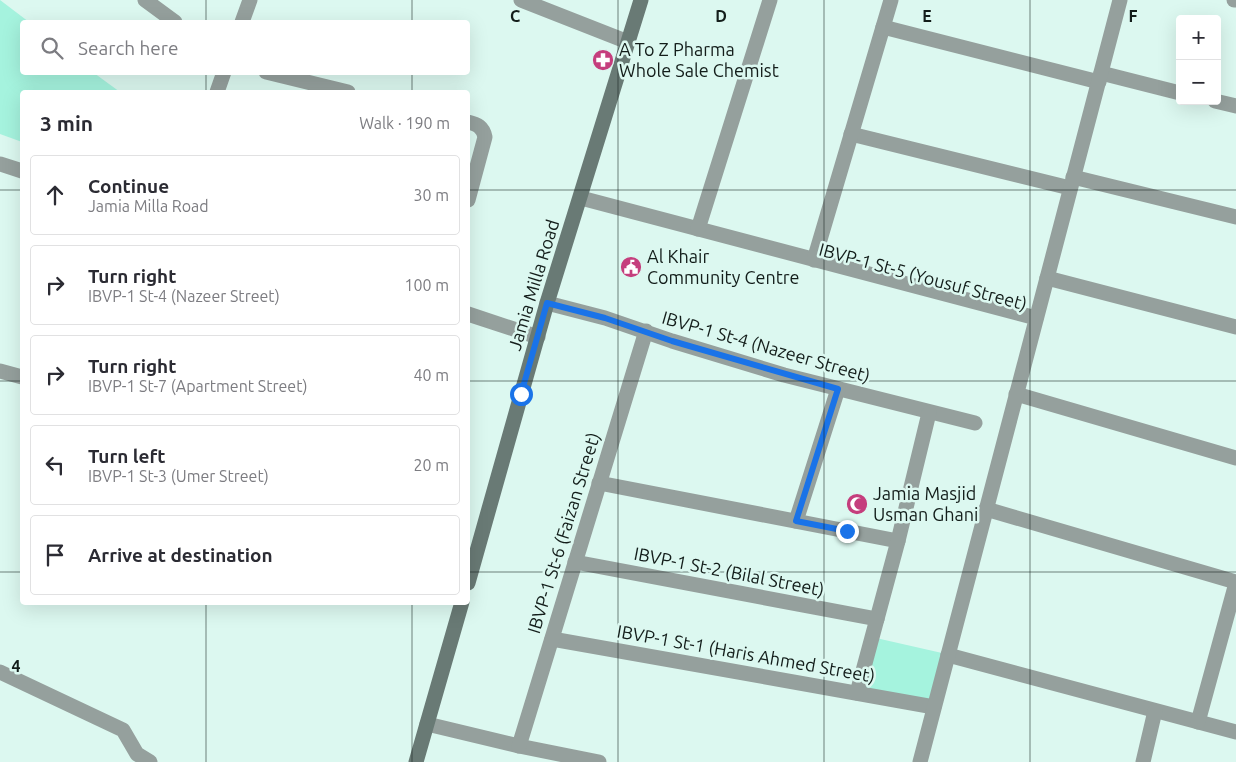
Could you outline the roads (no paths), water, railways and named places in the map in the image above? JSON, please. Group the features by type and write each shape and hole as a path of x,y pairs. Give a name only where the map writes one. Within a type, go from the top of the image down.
{"main road":[{"name":"Jamia Milla Road","path":"470,576 547,303 641,0"},
{"path":"416,762 461,605"}],"street":[{"path":"146,0 172,20"},
{"path":"243,20 250,0"},
{"path":"521,0 628,42"},
{"path":"692,232 770,0"},
{"path":"814,260 891,0"},
{"path":"920,762 1120,0"},
{"path":"883,27 1100,77 1176,92"},
{"path":"218,90 223,75"},
{"path":"278,75 340,90"},
{"path":"1221,102 1236,106"},
{"path":"470,122 476,124 484,130 486,137 470,193"},
{"path":"851,134 1236,217"},
{"path":"0,164 20,170"},
{"path":"581,198 692,232 814,260 1035,322"},
{"name":"IBVP-1 St-5 (Yousuf Street)","path":"692,232 1035,322"},
{"path":"1047,278 1236,327"},
{"name":"IBVP-1 St-4 (Nazeer Street)","path":"547,303 605,318 681,344 838,389 975,423"},
{"path":"470,315 538,337"},
{"name":"IBVP-1 St-6 (Faizan Street)","path":"519,746 646,331"},
{"path":"0,371 20,376"},
{"path":"796,521 838,389"},
{"path":"1016,394 1236,458"},
{"path":"857,693 898,541 929,413"},
{"path":"599,483 898,541"},
{"path":"986,509 1236,582 1198,722"},
{"name":"IBVP-1 St-2 (Bilal Street)","path":"575,562 877,619"},
{"path":"552,638 934,707"},
{"name":"IBVP-1 St-1 (Haris Ahmed Street)","path":"552,638 934,707"},
{"path":"948,655 1236,732"},
{"path":"0,672 123,730 138,754 150,762"},
{"path":"1143,762 1155,711"},
{"path":"427,724 519,746 599,762"}],"place":[{"name":"A To Z Pharma Whole Sale Chemist","path":"603,60"},
{"name":"Al Khair Community Centre","path":"631,267"},
{"name":"Jamia Masjid Usman Ghani","path":"857,504"}]}
